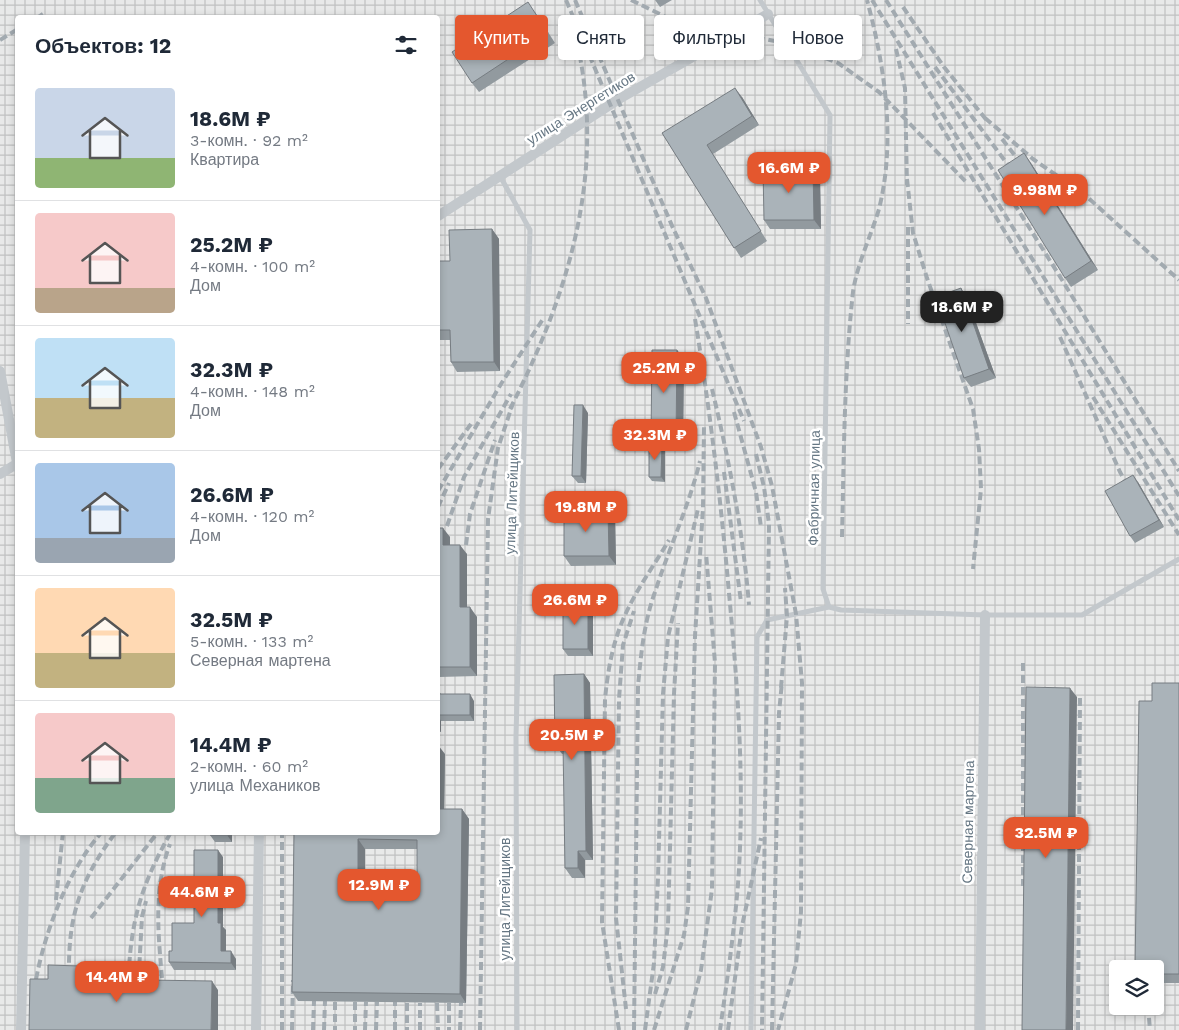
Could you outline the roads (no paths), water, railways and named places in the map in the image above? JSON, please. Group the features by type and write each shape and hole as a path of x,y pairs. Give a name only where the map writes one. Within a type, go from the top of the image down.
{"street":[{"name":"улица Энергетиков","path":"440,215 618,99 768,14"},
{"path":"0,371 15,454"},
{"path":"0,474 15,466"},
{"name":"Северная мартена","path":"980,1030 985,615"},
{"path":"20,1030 25,835"},
{"path":"256,1030 259,835"}],"lane":[{"path":"760,0 768,14"},
{"name":"Фабричная улица","path":"768,14 830,115 823,589 829,607"},
{"name":"улица Литейщиков","path":"500,175 530,230 516,736 517,1030"},
{"path":"751,1030 757,637 768,620 829,607 841,610 985,615 1082,614 1179,560"}],"railway":[{"path":"566,0 744,421"},
{"path":"575,0 673,228 706,298 761,447 772,486 796,614 802,683 801,912 796,964 778,1030"},
{"path":"631,0 674,21 785,43 838,63 879,92 967,183"},
{"path":"842,537 846,383 853,292 861,261 879,209 887,157 886,104 883,78 879,51 867,0"},
{"path":"872,0 1179,496"},
{"path":"886,0 1059,275 1179,471"},
{"path":"903,7 944,67 988,122"},
{"path":"0,40 15,31"},
{"path":"896,49 905,88 907,185"},
{"path":"510,409 550,320 565,275 577,229 585,182 587,135 585,87 580,60"},
{"path":"935,67 1014,173"},
{"path":"933,113 1179,520"},
{"path":"985,118 1033,159 1085,195 1179,280"},
{"path":"1002,139 1024,167"},
{"path":"907,179 913,233 973,409 979,449 981,489 973,569"},
{"path":"908,227 908,324"},
{"path":"440,488 501,384 543,319"},
{"path":"695,319 722,525 735,665 741,775 738,884 720,1030"},
{"path":"1060,337 1120,472 1129,488"},
{"path":"712,389 735,496 749,605"},
{"path":"447,526 464,477 511,394"},
{"path":"1093,397 1179,535"},
{"path":"480,1030 488,519 498,448 513,403"},
{"path":"734,412 756,492 761,527"},
{"path":"440,466 471,424"},
{"path":"654,1030 684,935 688,907 695,636 703,508 704,425"},
{"path":"466,545 470,514 495,440"},
{"path":"756,454 764,487 769,524 762,1030"},
{"path":"634,1030 638,686 640,662 651,603 700,461"},
{"path":"724,472 741,602"},
{"path":"440,503 449,483"},
{"path":"645,1030 654,963 663,694 668,637 698,509"},
{"path":"619,1030 602,922 605,699 612,655 621,623 636,594 669,540"},
{"path":"686,1030 701,970 712,889 715,663 706,553"},
{"path":"781,688 787,616 785,588"},
{"path":"626,1009 616,918 619,699 623,645 634,611"},
{"path":"655,994 663,967 668,925 674,694 678,623"},
{"path":"1023,663 1023,886"},
{"path":"772,1030 779,713 782,682"},
{"path":"1078,1030 1080,694"},
{"path":"56,900 63,835"},
{"path":"34,991 43,950 58,907 77,866 100,835"},
{"path":"69,975 71,935 79,899 93,866 114,835"},
{"path":"91,918 156,835"},
{"path":"128,989 131,945 138,908 151,871 169,835"},
{"path":"282,835 282,1030"},
{"path":"728,1030 742,926 761,838"},
{"path":"163,990 158,916 161,880 170,844"},
{"path":"138,989 142,917 146,901"},
{"path":"292,1030 293,980"},
{"path":"313,1030 314,1001"},
{"path":"324,1030 325,1001"},
{"path":"335,1002 335,1030"},
{"path":"355,1002 355,1030"},
{"path":"365,1030 366,1002"},
{"path":"376,1030 377,1002"},
{"path":"395,1002 395,1030"},
{"path":"407,1003 407,1030"},
{"path":"420,1003 420,1030"},
{"path":"437,1003 438,1030"},
{"path":"449,1003 449,1030"},
{"path":"460,1030 461,1003"},
{"path":"1149,1015 1150,1030"}]}
